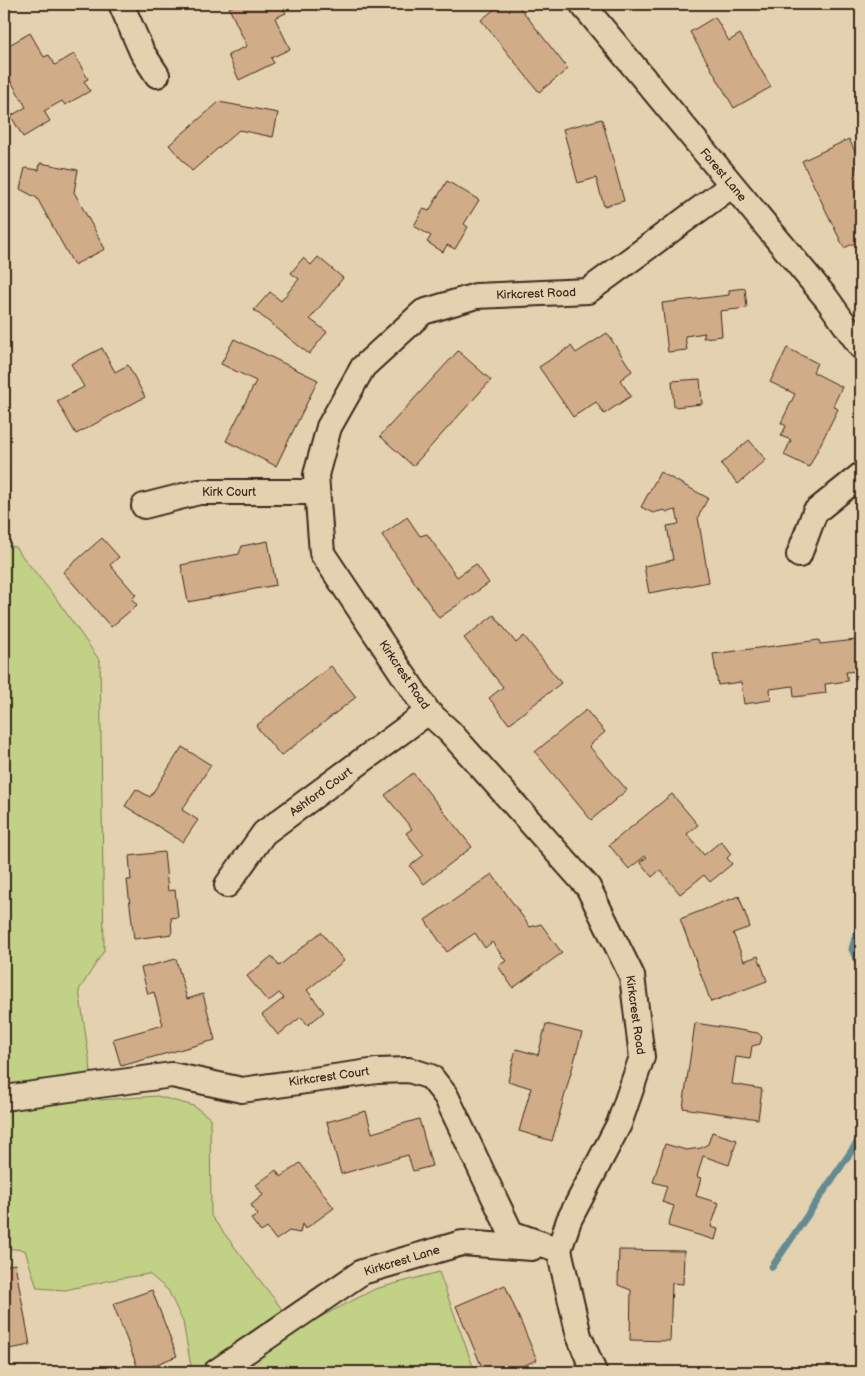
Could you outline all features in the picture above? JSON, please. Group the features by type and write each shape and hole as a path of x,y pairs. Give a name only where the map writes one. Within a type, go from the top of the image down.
{"street":[{"path":"121,4 142,52 157,75"},
{"name":"Forest Lane","path":"582,4 731,186 827,299 861,347"},
{"name":"Kirkcrest Road","path":"559,1250 569,1220 618,1124 642,1057 632,976 588,887 450,732 428,712 322,553 316,476 329,426 363,367 423,312 476,296 588,291 731,186"},
{"path":"799,555 815,512 861,475"},
{"name":"Kirk Court","path":"144,506 199,492 316,492"},
{"name":"Ashford Court","path":"227,885 264,833 428,712"},
{"name":"Kirkcrest Court","path":"4,1098 172,1075 242,1090 377,1070 410,1070 431,1077 446,1096 512,1233 559,1250"},
{"name":"Kirkcrest Lane","path":"216,1372 362,1272 462,1243 559,1250"},
{"path":"559,1250 579,1336 594,1372"}],"green space":[{"path":"4,544 15,547 55,597 100,661 104,951 79,990 91,1071 99,1100 157,1096 194,1106 210,1118 211,1216 297,1329 375,1289 439,1272 475,1372 192,1372 183,1322 168,1290 149,1274 65,1290 37,1288 25,1250 4,1248"}],"building":[{"path":"238,4 281,4 286,13 275,18 290,49 271,58 274,63 239,80 228,55 247,46 229,8"},
{"path":"501,4 517,4 568,69 539,92 481,20"},
{"path":"715,17 729,41 740,34 771,87 734,108 690,32"},
{"path":"30,33 44,57 49,55 55,65 74,54 88,79 84,81 90,91 65,105 62,101 44,111 50,121 23,137 11,116 26,107 9,78 4,81 4,48"},
{"path":"219,102 278,113 273,137 239,130 192,171 169,145"},
{"path":"602,119 624,201 604,206 596,178 578,183 563,129"},
{"path":"849,139 860,162 856,166 861,176 861,207 857,209 861,217 861,240 844,248 802,161"},
{"path":"40,163 78,170 74,192 105,249 74,265 37,198 20,189 25,168 39,170"},
{"path":"447,181 479,200 464,224 468,227 455,249 447,245 443,252 427,242 431,236 414,226 423,209 429,211"},
{"path":"318,257 343,278 310,319 327,332 309,354 254,310 270,292 281,301 299,279 291,273 303,258 311,265"},
{"path":"745,288 747,308 720,311 722,336 703,338 705,333 685,336 687,350 668,352 662,303 729,295 729,290"},
{"path":"607,333 632,371 620,380 631,396 604,414 596,402 573,417 539,367 571,346 576,353"},
{"path":"234,339 318,380 276,466 226,441 256,381 221,364"},
{"path":"102,348 115,372 128,365 145,397 76,434 57,401 84,387 71,364"},
{"path":"787,348 817,363 813,372 842,387 833,406 838,409 809,467 784,455 791,440 781,436 786,426 781,423 795,394 770,382"},
{"path":"458,351 491,380 413,466 380,436"},
{"path":"700,379 702,404 674,407 672,381"},
{"path":"749,440 766,460 738,484 721,464"},
{"path":"4,466 8,466 10,519 4,519"},
{"path":"660,472 708,498 698,517 709,582 649,593 644,566 673,560 667,526 679,524 676,510 667,512 664,510 653,513 641,507"},
{"path":"407,517 420,536 427,534 457,577 476,564 489,583 439,618 382,535"},
{"path":"102,538 119,557 110,565 136,595 132,599 137,605 111,627 63,572"},
{"path":"268,541 276,585 188,602 181,565 239,554 242,546"},
{"path":"494,615 516,643 524,636 561,683 509,724 489,698 503,687 464,638"},
{"path":"819,640 820,644 856,640 860,671 846,672 848,681 825,684 826,693 794,697 793,686 770,689 771,700 744,704 741,682 718,685 713,654"},
{"path":"331,666 356,697 281,756 256,726"},
{"path":"586,710 605,732 589,746 627,790 591,820 535,752"},
{"path":"182,747 211,765 182,810 198,820 183,842 125,806 136,789 150,797"},
{"path":"413,773 472,847 424,884 410,866 424,855 406,833 412,829 385,795"},
{"path":"672,794 698,825 687,834 704,855 721,841 731,854 727,858 732,864 710,882 704,875 680,894 660,870 652,877 640,862 647,857 645,856 629,869 609,845"},
{"path":"164,852 168,891 175,890 178,917 171,918 172,934 134,939 127,880 131,880 129,856"},
{"path":"492,874 530,927 541,924 562,953 513,988 498,966 506,961 492,942 485,948 475,933 447,952 425,920"},
{"path":"739,896 750,927 733,933 744,961 758,956 767,981 711,1002 680,919"},
{"path":"321,932 344,961 307,990 324,1012 308,1025 301,1017 278,1035 262,1015 284,998 279,993 268,1002 247,976 272,956 279,966"},
{"path":"176,959 187,999 203,994 215,1040 121,1066 113,1039 163,1025 154,992 148,994 141,968"},
{"path":"695,1023 758,1033 762,1037 760,1044 752,1046 750,1059 736,1057 732,1084 762,1089 758,1119 683,1108"},
{"path":"546,1024 582,1033 552,1141 519,1131 531,1088 508,1081 516,1049 538,1055"},
{"path":"366,1111 372,1133 419,1119 432,1166 413,1171 408,1155 341,1174 327,1122"},
{"path":"712,1132 737,1140 729,1165 703,1156 697,1177 701,1178 696,1196 719,1203 711,1227 718,1229 715,1240 668,1226 674,1206 662,1202 667,1186 653,1182 665,1144 686,1150 701,1148 708,1144"},
{"path":"300,1163 334,1208 305,1229 302,1224 300,1233 289,1231 276,1240 267,1228 261,1232 251,1219 258,1215 251,1205 263,1195 256,1185 276,1170 281,1177"},
{"path":"619,1250 684,1251 683,1284 672,1283 670,1341 630,1340 631,1290 618,1285"},
{"path":"15,1264 30,1345 4,1350 4,1266"},
{"path":"505,1285 537,1360 508,1372 484,1372 456,1306"},
{"path":"152,1290 177,1356 139,1371 113,1304"}],"waterway":[{"path":"861,918 852,949 861,970"},
{"path":"772,1267 861,1137"}]}
